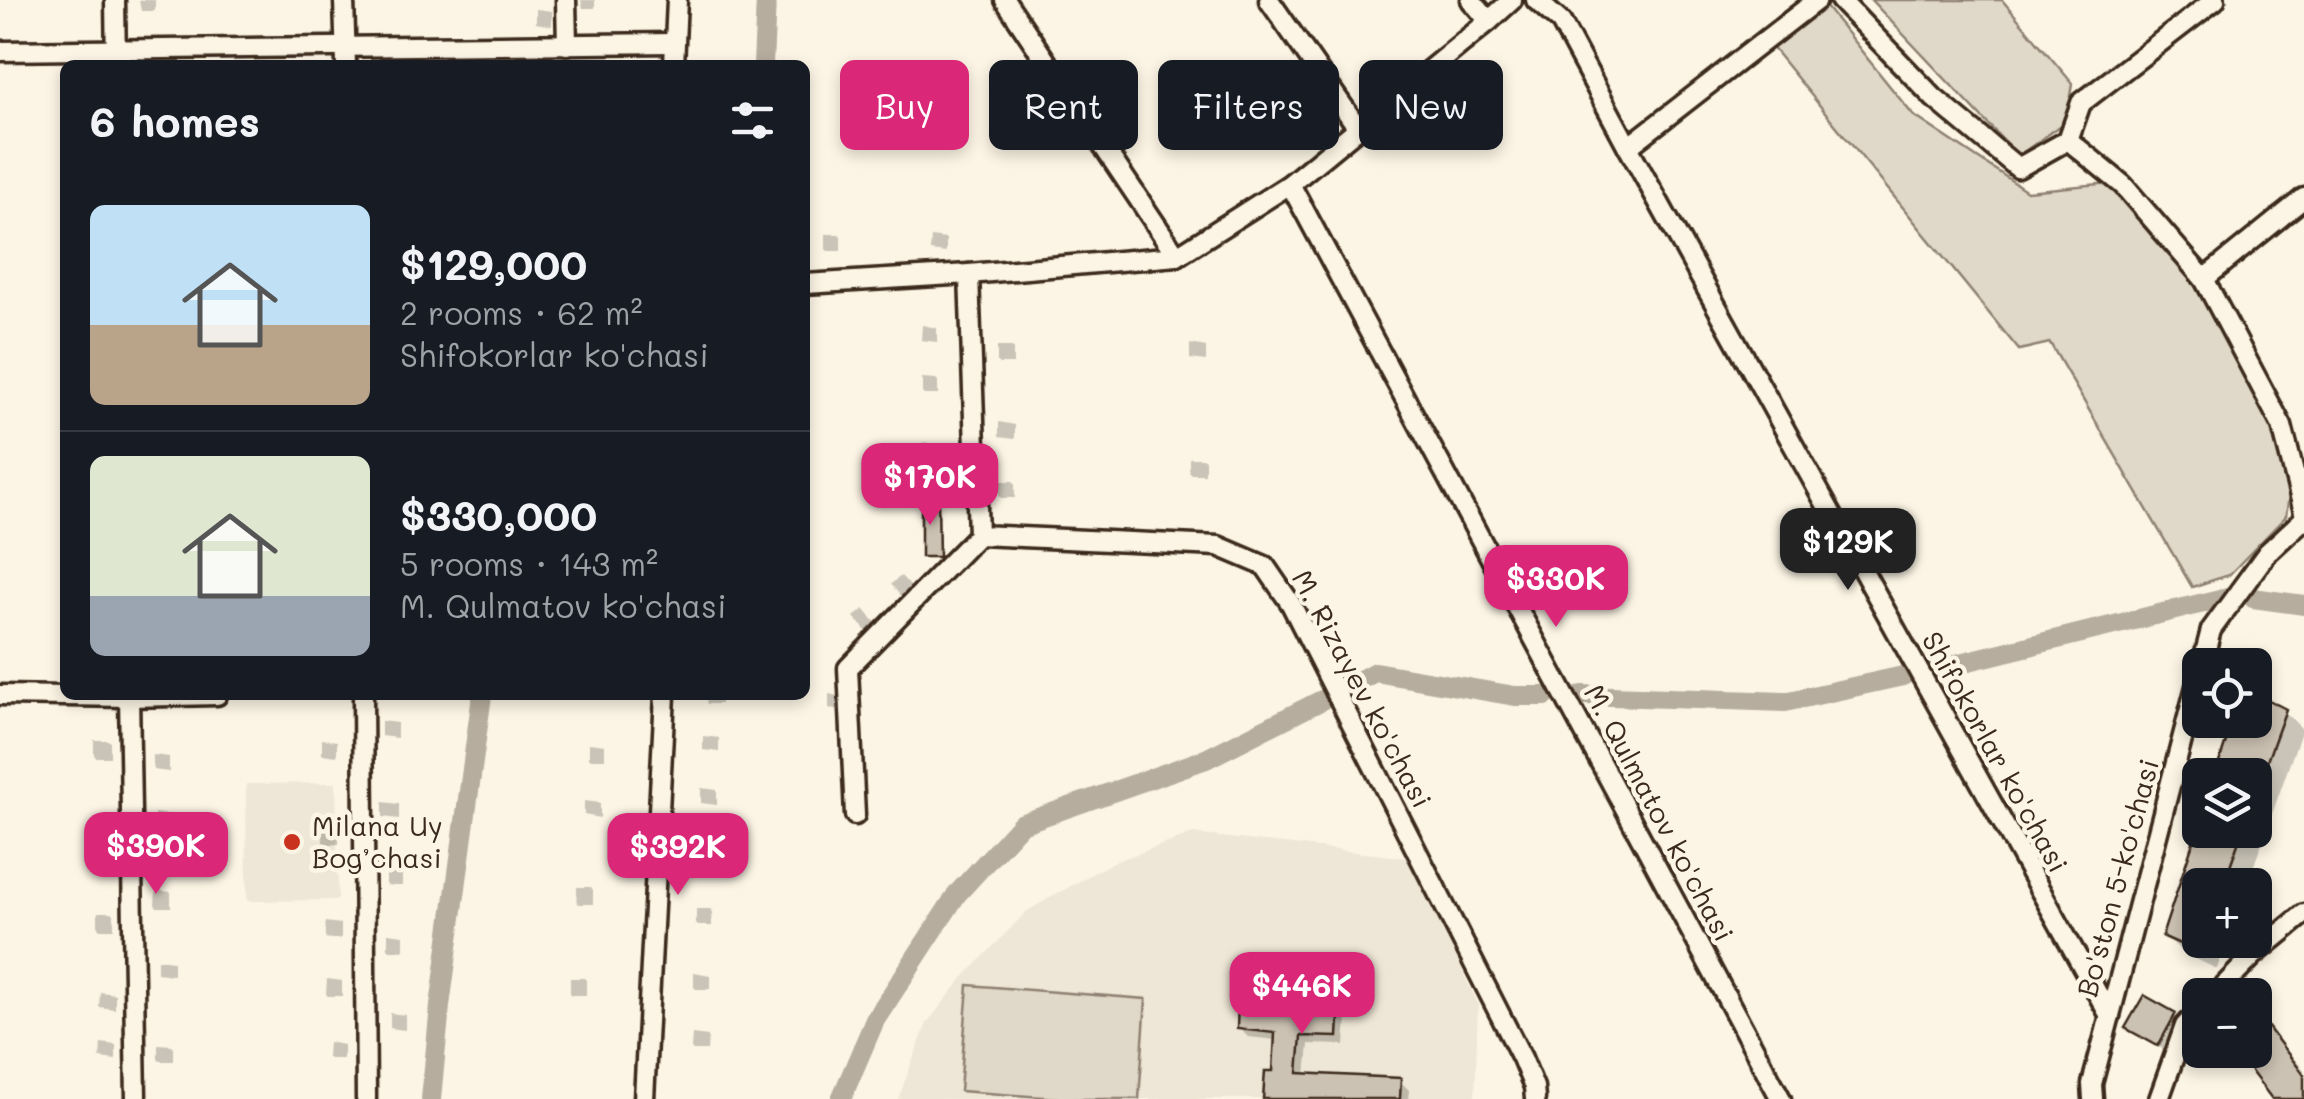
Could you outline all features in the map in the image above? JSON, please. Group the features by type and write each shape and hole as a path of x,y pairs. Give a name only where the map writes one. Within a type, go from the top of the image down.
{"street":[{"path":"115,0 116,57"},
{"path":"344,0 345,56"},
{"path":"566,0 567,45"},
{"path":"674,60 677,0"},
{"path":"1004,0 1176,256"},
{"path":"1269,0 1358,128"},
{"path":"1471,0 1488,22"},
{"path":"810,284 1176,256 1290,184 1512,0"},
{"name":"Shifokorlar ko'chasi","path":"1536,0 1561,22 2110,1016"},
{"path":"1628,147 1817,0"},
{"path":"1840,0 1934,98 2018,168 2068,140 2080,103 2215,0"},
{"path":"0,51 116,57 345,56 674,44"},
{"path":"2068,140 2122,184 2204,279 2282,426 2304,516"},
{"name":"M. Qulmatov ko'chasi","path":"1290,184 1781,1099"},
{"path":"2204,279 2304,198"},
{"path":"855,814 848,668 978,534 968,274"},
{"name":"Bo'ston 5-ko'chasi","path":"2206,648 2211,630 2267,553 2304,516"},
{"name":"M. Rizayev ko'chasi","path":"978,534 1218,546 1266,566 1291,604 1504,1024 1534,1087 1535,1099"},
{"path":"0,695 60,695"},
{"path":"129,700 136,1099"},
{"path":"363,700 366,1099"},
{"path":"644,1099 665,700"},
{"name":"Bo'ston 5-ko'chasi","path":"2092,1099 2092,1084 2183,738"},
{"path":"2232,978 2304,914"},
{"path":"2159,1099 2182,1034"}],"shaded area":[{"path":"1871,0 2002,0 2073,84 2067,121 2018,156"},
{"path":"1826,7 1913,115 2027,191 2110,183 2195,286 2275,434 2290,489 2286,516 2229,575 2192,587 2050,343 2019,350 1772,47"},
{"name":"Milana Uy Bog’chasi","path":"336,783 338,900 247,901 246,784"},
{"path":"1193,834 1409,858 1478,1004 1475,1099 898,1099 927,1023 963,978 1027,911 1111,863"},
{"path":"968,985 1146,999 1139,1099 1070,1099 960,1091"}],"building":[{"path":"921,498 938,498 939,557 921,557"},
{"path":"2272,702 2286,709 2268,758 2221,758 2227,738 2272,738"},
{"path":"2191,848 2236,848 2229,868 2184,868"},
{"path":"2182,875 2182,945 2162,936"},
{"path":"1239,975 1341,980 1338,1037 1301,1036 1298,1073 1401,1078 1400,1099 1263,1099 1265,1071 1273,1071 1275,1033 1237,1029"},
{"path":"2144,995 2176,1013 2158,1046 2125,1028"},
{"path":"2272,1033 2304,1075 2304,1099 2272,1099 2249,1068 2272,1068"}],"waterway":[{"path":"763,60 766,0"},
{"path":"1928,671 2232,596"},
{"path":"2253,598 2304,605"},
{"path":"1351,685 1375,672 1515,696 1546,696"},
{"path":"1582,695 1785,702 1903,676"},
{"path":"431,1099 481,700"},
{"path":"841,1099 875,1020 957,894 1021,824 1206,759 1322,700"}],"place":[{"name":"Milana Uy Bog’chasi","path":"292,842"}]}
